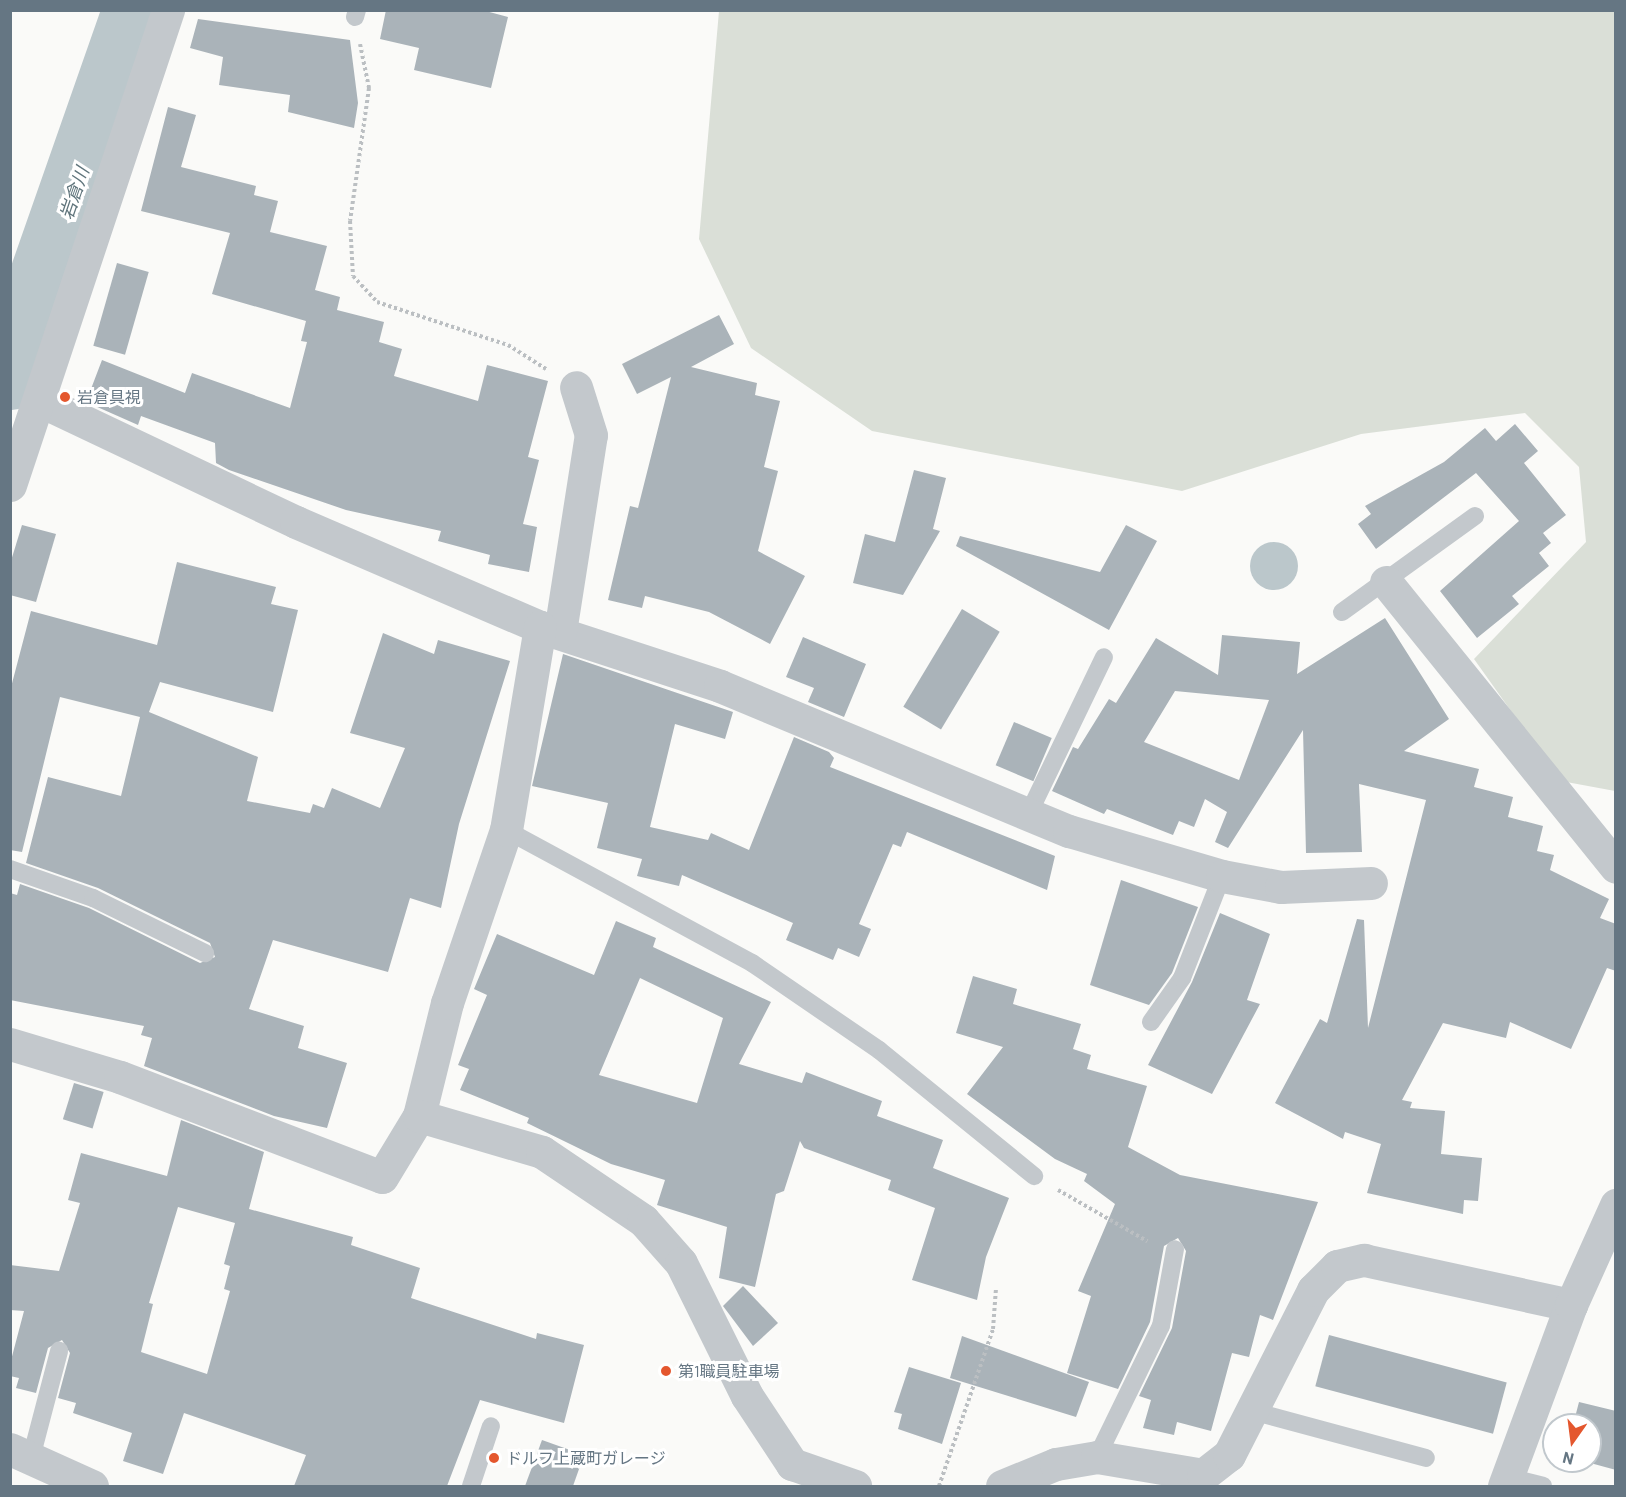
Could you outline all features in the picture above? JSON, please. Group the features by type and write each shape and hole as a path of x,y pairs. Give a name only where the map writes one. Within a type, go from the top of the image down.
{"street":[{"path":"10,485 41,401 168,10"},
{"path":"10,1044 120,1077 382,1177 419,1116 447,1003 506,830 591,435 576,387"},
{"path":"41,401 296,522 550,630 720,686 1028,814 1222,876 1281,887 1371,883"},
{"path":"1386,582 1616,867"},
{"path":"419,1116 542,1152 643,1220 681,1263 789,1475 855,1486"},
{"path":"1506,1482 1570,1305 1616,1205"},
{"path":"1002,1486 1056,1464 1096,1457 1203,1475 1229,1455 1313,1290 1336,1266 1364,1260 1570,1305"},
{"path":"21,1453 92,1486"}],"lane":[{"path":"1342,612 1475,516"},
{"path":"1028,814 1104,657"},
{"path":"506,830 752,963 879,1050 1034,1176"},
{"path":"10,869 93,898 205,953"},
{"path":"1151,1022 1182,978 1222,876"},
{"path":"1096,1457 1161,1326 1175,1249"},
{"path":"21,1453 59,1351"},
{"path":"1252,1411 1426,1458"},
{"path":"471,1486 491,1426"},
{"path":"1506,1482 1543,1486"}],"path":[{"path":"356,14 369,88 351,210 353,276 377,302 508,345 576,387"},
{"path":"1034,1176 1138,1239 1175,1249"},
{"path":"939,1486 993,1329 996,1288"}],"shaded area":[{"path":"719,11 1615,11 1615,791 1561,781 1474,659 1586,542 1579,467 1525,413 1361,434 1182,491 872,431 751,348 699,239"},
{"path":"1269,542 1279,542 1294,552 1298,566 1297,575 1288,586 1279,590 1269,590 1254,580 1250,571 1250,561 1260,546"}],"building":[{"path":"386,10 482,10 508,17 491,88 414,70 419,48 380,39"},
{"path":"198,19 350,40 358,103 354,128 288,112 290,95 219,85 223,57 190,48"},
{"path":"168,107 196,115 181,167 256,186 254,195 278,201 270,232 327,246 315,290 340,297 337,310 384,322 379,342 402,349 394,376 478,401 487,365 548,381 528,457 539,460 523,524 537,527 529,572 488,564 490,555 438,541 441,531 346,510 229,470 216,463 215,443 141,416 138,425 86,402 102,360 185,393 192,373 290,408 307,342 301,341 306,321 212,294 230,233 141,211"},
{"path":"117,263 149,272 125,355 93,346"},
{"path":"719,315 734,344 691,367 757,383 755,395 780,401 764,467 778,471 758,551 805,576 770,644 709,612 645,596 642,608 608,600 630,506 638,508 671,377 637,394 622,364"},
{"path":"1515,424 1538,451 1524,463 1566,515 1543,533 1551,543 1539,553 1549,566 1512,596 1519,604 1477,638 1440,591 1519,521 1476,473 1376,549 1358,524 1371,514 1365,506 1444,462 1485,428 1496,441"},
{"path":"914,470 946,478 933,529 940,531 903,595 853,583 865,534 895,542"},
{"path":"22,525 56,534 36,602 10,595 10,564"},
{"path":"1126,525 1157,541 1109,630 956,546 960,536 1100,572"},
{"path":"177,562 276,587 271,604 298,610 273,712 160,682 149,712 258,757 247,801 310,813 313,804 324,808 332,788 380,808 405,748 350,733 383,633 434,654 438,640 510,661 459,824 441,908 410,898 388,972 273,940 249,1009 304,1026 298,1048 347,1063 327,1128 274,1116 144,1066 152,1038 141,1035 144,1026 10,1000 10,893 17,895 20,884 89,908 200,963 215,957 210,943 98,888 26,863 48,777 121,796 140,717 60,697 22,852 10,850 10,691 31,611 157,645"},
{"path":"962,609 1000,632 941,729 903,707"},
{"path":"1385,618 1449,719 1404,751 1479,769 1474,787 1513,797 1508,817 1543,826 1537,851 1554,855 1550,870 1609,899 1600,918 1616,924 1616,971 1607,968 1571,1049 1510,1022 1506,1038 1443,1023 1402,1100 1412,1102 1410,1108 1445,1111 1441,1154 1482,1158 1478,1201 1464,1200 1463,1214 1367,1193 1381,1144 1345,1132 1343,1139 1275,1103 1320,1019 1327,1023 1357,919 1364,920 1368,1028 1426,800 1359,784 1362,852 1306,853 1303,730 1228,848 1215,842 1227,812 1205,799 1194,827 1179,821 1173,835 1107,809 1104,814 1052,791 1073,747 1078,749 1109,699 1116,703 1156,638 1218,675 1222,635 1300,642 1297,674","holes":["1175,691 1269,700 1239,780 1144,742"]},
{"path":"803,637 866,664 844,717 808,702 814,688 786,677"},
{"path":"563,654 733,712 725,739 675,724 650,827 708,840 711,833 749,850 794,737 829,752 834,758 830,767 1055,856 1047,890 907,832 901,847 893,844 859,924 871,929 859,957 838,948 833,960 786,940 793,923 682,875 679,886 637,876 642,859 597,848 608,803 532,786"},
{"path":"1014,722 1052,738 1033,781 996,765"},
{"path":"1121,880 1198,907 1172,973 1149,1005 1090,985"},
{"path":"1220,913 1270,934 1247,1000 1260,1004 1212,1094 1148,1065 1192,982"},
{"path":"616,921 656,938 653,947 771,1002 739,1064 802,1083 806,1072 882,1101 877,1116 943,1140 933,1168 1009,1198 986,1257 977,1300 912,1280 935,1208 888,1190 891,1180 804,1148 800,1141 784,1191 776,1194 755,1287 719,1278 727,1227 657,1205 665,1180 611,1164 527,1123 529,1118 460,1090 469,1069 458,1065 487,995 474,989 497,934 594,975","holes":["640,978 723,1018 697,1103 599,1075"]},
{"path":"973,976 1017,989 1013,1004 1081,1024 1073,1049 1091,1055 1087,1069 1147,1086 1128,1147 1180,1175 1318,1202 1273,1320 1260,1315 1249,1357 1232,1353 1211,1431 1177,1422 1174,1435 1143,1428 1151,1400 1139,1396 1172,1328 1186,1251 1178,1238 1164,1246 1150,1322 1118,1389 1067,1373 1091,1296 1078,1291 1115,1204 1084,1181 1087,1174 1055,1159 967,1094 1003,1047 956,1033"},
{"path":"74,1083 104,1092 93,1128 63,1119"},
{"path":"181,1120 264,1152 249,1209 353,1237 351,1245 420,1268 411,1298 536,1339 537,1333 584,1345 564,1423 480,1400 447,1486 294,1486 306,1455 184,1413 163,1474 123,1461 132,1433 73,1413 76,1403 58,1398 70,1353 62,1340 48,1348 36,1393 16,1388 19,1378 10,1376 10,1364 24,1311 10,1310 10,1265 59,1271 80,1203 68,1200 81,1153 167,1176","holes":["178,1207 235,1223 224,1264 230,1266 224,1289 230,1291 207,1374 141,1352 153,1304 149,1303"]},
{"path":"743,1286 778,1323 753,1346 723,1306"},
{"path":"1329,1335 1507,1383 1493,1434 1315,1386"},
{"path":"962,1336 1089,1382 1076,1417 950,1378"},
{"path":"909,1367 961,1383 942,1444 898,1429 902,1414 894,1412"},
{"path":"1579,1402 1616,1411 1616,1470 1602,1466 1602,1413 1576,1413"},
{"path":"542,1440 584,1455 573,1486 525,1486"}],"waterway":[{"name":"岩倉川","path":"10,375 138,10"}],"place":[{"name":"岩倉具視","path":"65,397"},
{"name":"第1職員駐車場","path":"666,1371"},
{"name":"ドルフ上蔵町ガレージ","path":"494,1458"}]}
